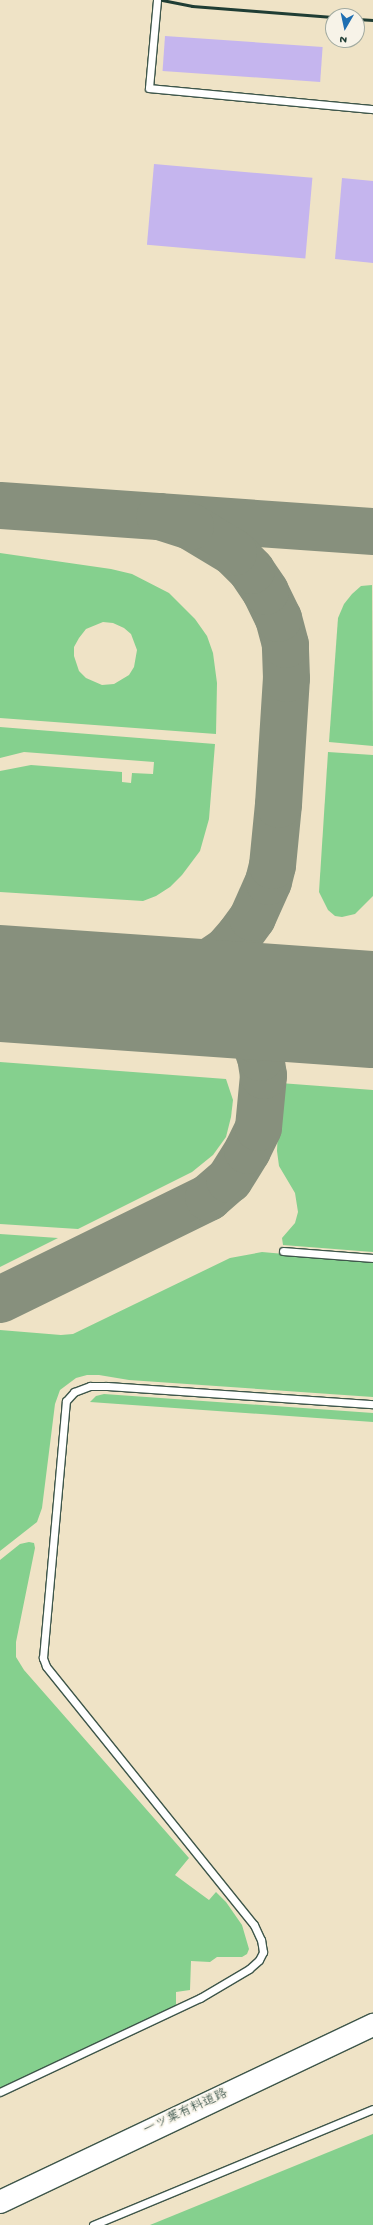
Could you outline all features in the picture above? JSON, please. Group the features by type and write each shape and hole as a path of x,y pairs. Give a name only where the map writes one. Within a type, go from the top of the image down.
{"main road":[{"name":"一ツ葉有料道路","path":"0,2202 373,2025"}],"lane":[{"path":"157,0 149,88 373,110"},
{"path":"283,1250 373,1258"},
{"path":"0,2092 200,1998 249,1969 259,1960 263,1952 261,1940 254,1925 46,1666 43,1658 66,1401 74,1392 90,1386 107,1386 373,1404"},
{"path":"93,2225 373,2109"}],"green space":[{"path":"0,553 111,569 132,574 169,593 195,619 207,636 213,653 217,683 216,734 0,718","holes":["103,622 113,623 124,628 131,634 137,650 134,667 129,675 114,684 102,685 86,678 79,671 74,656 74,647 86,629"]},
{"path":"372,585 373,746 329,742 338,618 344,604 352,594 361,586"},
{"path":"0,727 215,744 209,819 200,851 182,875 170,887 156,896 143,901 0,892 0,771 31,765 122,772 122,782 131,783 132,773 153,774 154,762 24,752 0,758"},
{"path":"328,752 373,755 373,896 355,914 342,917 335,916 328,910 319,892"},
{"path":"0,1062 226,1079 233,1100 226,1137 213,1155 192,1172 78,1229 0,1224"},
{"path":"280,1083 373,1090 373,1252 283,1245 282,1238 295,1223 298,1212 295,1193 279,1166 277,1151"},
{"path":"0,1234 58,1238 0,1267"},
{"path":"262,1252 373,1262 373,1397 129,1380 99,1375 87,1375 76,1378 60,1390 55,1404 42,1508 37,1522 0,1551 0,1330 61,1335 73,1334 230,1258"},
{"path":"104,1394 373,1413 373,1422 90,1402 96,1396"},
{"path":"29,1542 34,1543 35,1548 16,1642 16,1657 24,1670 189,1858 175,1875 209,1900 216,1892 226,1902 242,1925 249,1949 247,1954 242,1957 217,1957 210,1962 191,1961 190,1990 176,1992 176,2013 0,2097 0,1560 20,1544"},
{"path":"373,2134 373,2225 150,2225"}],"building":[{"path":"165,36 323,47 320,82 163,71"},
{"path":"154,164 312,178 305,259 147,245"},
{"path":"342,178 373,181 373,263 335,259"}],"taxiway":[{"path":"0,505 373,531"},
{"path":"120,992 150,988 172,982 192,973 226,950 239,935 252,917 268,881 272,865 278,804 286,678 285,644 278,618 265,591 251,570 233,552 190,526 160,516"},
{"path":"312,1004 358,994 373,987"},
{"path":"0,1299 208,1197 229,1179 247,1150 258,1127 263,1075 260,1057 253,1038 243,1024 212,1004 193,996"}],"runway":[{"path":"0,983 373,1009"}],"railway":[{"path":"162,0 192,6 325,16"},
{"path":"365,20 373,20"}]}
